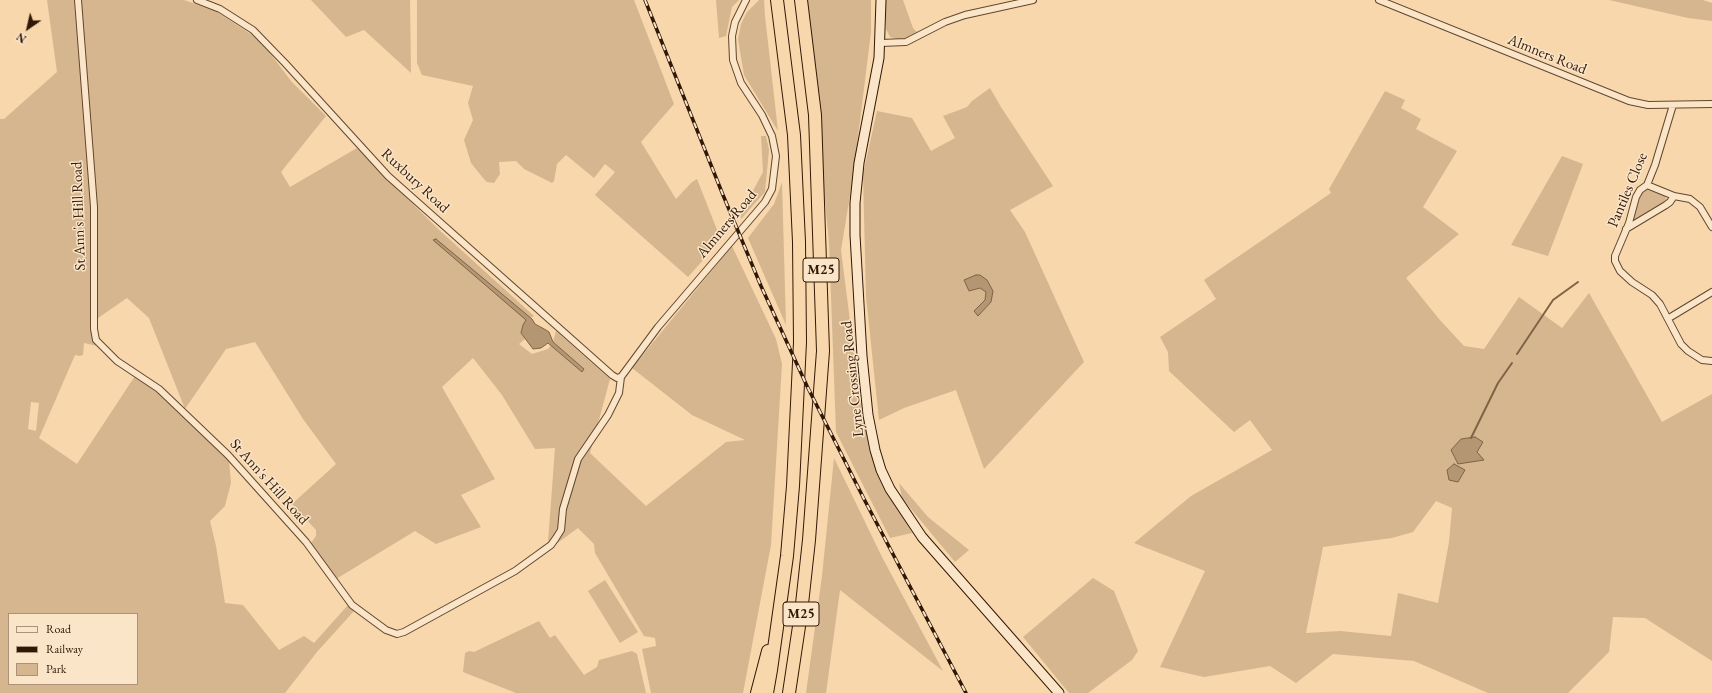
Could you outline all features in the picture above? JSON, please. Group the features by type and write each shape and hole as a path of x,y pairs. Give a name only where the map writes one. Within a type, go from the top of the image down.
{"highway":[{"name":"M25","path":"767,693 787,556 793,486 800,342 799,242 794,135 777,0"},
{"name":"M25","path":"788,692 801,613 809,540 823,351 815,115 801,0"},
{"path":"757,693 762,670 776,627"}],"street":[{"name":"St Ann's Hill Road","path":"78,0 94,207 94,329 96,340 117,361 159,389 228,455 306,542 352,605 380,626 391,633 404,632 515,571 551,545 561,530 562,509 578,459 608,415 619,393 621,377"},
{"name":"Ruxbury Road","path":"197,0 220,9 253,30 388,176 612,375 617,378 621,377"},
{"name":"Almners Road","path":"621,377 658,327 765,202 772,189 776,156 772,136 762,115 741,83 733,60 732,36 734,22 746,0"},
{"name":"Lyne Crossing Road","path":"882,0 881,42 859,163 855,203 855,235 862,356 868,415 875,450 881,470 890,489 922,537 1059,693"},
{"path":"881,42 906,42 945,22 965,15 1033,0"},
{"name":"Almners Road","path":"1379,0 1629,101 1648,105 1712,104"},
{"name":"Pantiles Close","path":"1673,105 1655,164 1647,185 1640,190 1636,198 1615,256 1615,261 1620,271 1632,282 1657,300 1681,344 1688,352 1702,360 1712,361"},
{"path":"1647,185 1674,196 1690,199 1700,206 1712,227"},
{"path":"1626,229 1666,205 1674,196"},
{"path":"1668,318 1712,292"}],"green space":[{"path":"47,0 184,0 215,11 260,40 291,81 326,116 281,172 290,187 357,148 437,228 534,316 526,320 521,333 525,339 519,344 532,354 548,349 551,345 582,372 584,369 553,342 556,331 610,379 590,453 646,506 726,442 745,440 692,415 632,368 732,246 776,339 782,364 771,545 743,693 651,693 642,649 656,646 655,638 644,636 595,553 594,544 578,528 541,555 537,550 548,542 555,448 535,449 502,395 473,358 442,387 495,479 461,495 481,527 436,544 415,531 336,579 311,543 316,536 316,530 292,504 336,464 303,419 255,342 226,349 185,409 149,318 127,298 98,318 97,346 84,343 83,355 75,355 39,438 77,464 135,376 157,392 229,460 231,483 225,506 210,521 216,546 225,603 243,605 279,650 304,636 314,643 348,605 354,611 317,652 285,693 0,693 0,119 4,119 57,72","holes":["31,402 39,403 36,431 28,429"]},
{"path":"311,0 410,0 411,73 364,30 346,37"},
{"path":"417,0 634,0 674,104 641,142 676,199 692,182 697,179 721,240 688,277 595,195 615,172 605,164 594,178 566,155 557,164 554,181 552,183 524,169 516,161 499,162 500,174 494,183 487,182 483,178 471,163 464,140 473,120 468,103 473,86 422,75 417,63"},
{"path":"716,0 739,0 732,7 726,36 719,38"},
{"path":"759,0 764,0 778,131 744,75 738,39 741,24 747,12"},
{"path":"805,0 871,0 871,32 853,177 841,250 861,408 881,479 912,533 890,538 836,432 829,242"},
{"path":"886,0 903,0 913,28 918,33 908,38 898,39 890,37 886,29"},
{"path":"1609,0 1703,0 1712,3 1712,21 1688,18"},
{"path":"990,88 1053,186 1010,210 1025,232 1084,362 984,469 956,390 904,408 879,420 866,296 863,174 877,111 912,118 931,151 955,138 943,116 967,107 972,101"},
{"path":"1385,91 1405,100 1401,108 1421,119 1416,129 1457,151 1423,207 1459,234 1406,278 1439,319 1464,346 1484,349 1519,297 1562,328 1589,293 1662,422 1712,394 1712,661 1645,618 1613,617 1609,652 1568,693 1488,693 1414,661 1333,654 1296,683 1270,666 1204,677 1160,667 1205,571 1134,543 1191,496 1272,450 1250,420 1234,432 1169,371 1168,352 1160,337 1216,299 1204,280 1331,193 1329,189","holes":["1436,501 1452,508 1449,542 1438,603 1398,593 1391,636 1340,631 1306,633 1323,547 1392,538 1413,532"]},
{"path":"761,136 766,136 769,150 765,192 741,219 740,215 763,172"},
{"path":"1562,156 1583,164 1548,256 1511,245"},
{"path":"782,182 786,325 748,238 774,204"},
{"path":"1645,189 1664,195 1667,200 1632,223 1632,218 1640,194"},
{"path":"834,458 882,557 943,671 840,590 826,693 806,693 822,576"},
{"path":"899,483 928,517 969,550 955,562 902,498"},
{"path":"1093,578 1114,591 1138,651 1132,660 1088,693 1069,693 1023,637"},
{"path":"605,580 638,632 620,643 588,591"},
{"path":"539,621 550,638 555,635 584,675 597,667 599,660 632,651 637,654 646,693 516,693 463,672 465,653 469,651 474,652"}],"shaded area":[{"path":"436,239 532,319 535,324 549,332 553,342 584,369 582,372 548,343 541,348 533,349 521,333 526,320 433,240"},
{"path":"980,275 987,280 993,291 991,302 978,316 974,311 985,300 986,292 980,288 969,291 964,280"},
{"path":"1475,437 1483,442 1477,452 1484,460 1458,464 1451,450 1461,439"},
{"path":"1454,464 1465,470 1458,482 1449,480 1447,470"}],"waterway":[{"path":"1517,354 1553,300 1578,282"},
{"path":"1471,438 1498,383 1512,363"}],"railway":[{"path":"645,0 761,286 807,386 864,499 966,693"}]}
